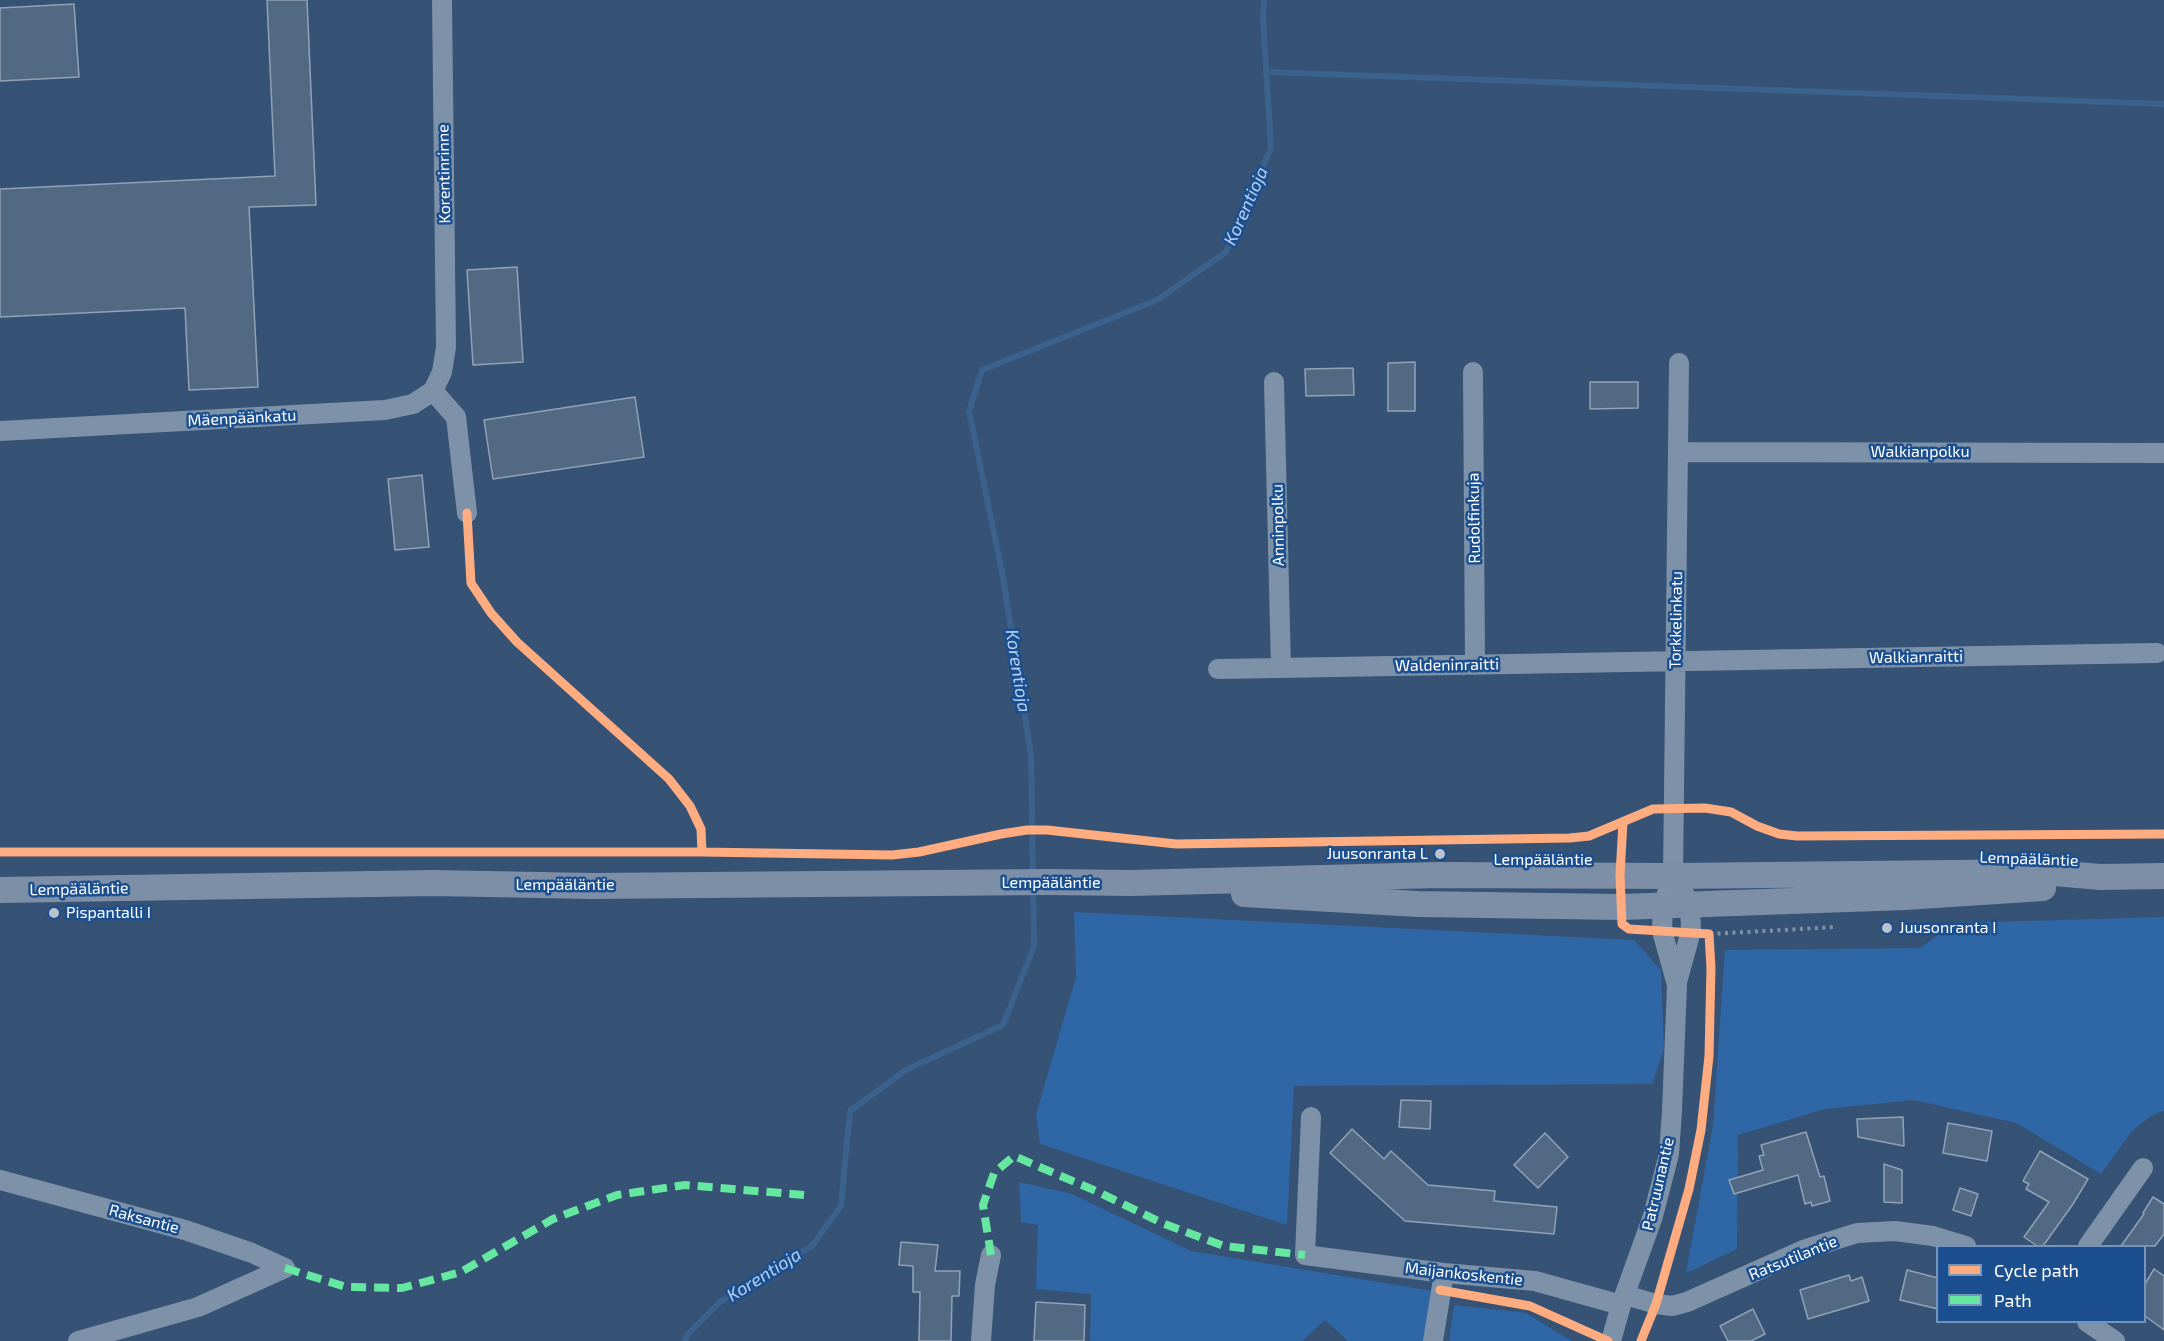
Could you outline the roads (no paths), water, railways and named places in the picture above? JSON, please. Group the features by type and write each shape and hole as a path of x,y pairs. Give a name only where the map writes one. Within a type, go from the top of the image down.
{"main road":[{"name":"Lempääläntie","path":"0,890 434,883 592,886 1131,883 1430,875 1673,876 2043,872 2100,877 2164,876"},
{"name":"Lempääläntie","path":"1131,883 1274,896 1418,904 1621,907 1928,896 2045,888 2100,877"}],"street":[{"name":"Korentinrinne","path":"433,391 442,372 446,347 442,0"},
{"name":"Torkkelinkatu","path":"1673,876 1679,363"},
{"name":"Rudolfinkuja","path":"1473,372 1475,664"},
{"name":"Anninpolku","path":"1274,382 1281,668"},
{"name":"Mäenpäänkatu","path":"0,431 385,410 413,404 433,391"},
{"path":"433,391 456,417 467,513"},
{"name":"Walkianpolku","path":"1678,452 2162,453"},
{"name":"Walkianraitti","path":"1675,660 2157,653"},
{"name":"Waldeninraitti","path":"1218,669 1675,660"},
{"name":"Patruunantie","path":"1673,876 1690,904 1700,932 1677,985"},
{"name":"Patruunantie","path":"1611,1341 1653,1216 1669,1154 1676,1051 1677,985 1662,931 1663,905 1673,876"},
{"name":"Maijankoskentie","path":"1311,1117 1305,1255 1444,1273 1535,1281 1623,1300"},
{"path":"2089,1245 2143,1168"},
{"name":"Raksantie","path":"0,1180 185,1230 252,1253 285,1268 198,1307 78,1341"},
{"name":"Ratsutilantie","path":"1623,1300 1671,1306 1687,1302 1806,1249 1857,1233 1895,1231 1934,1236 1963,1245"},
{"path":"981,1341 985,1285 991,1255"},
{"path":"1433,1341 1444,1273"},
{"path":"2088,1323 2115,1341"}],"waterway":[{"name":"Korentioja","path":"1033,878 1031,755 1003,577 969,411 982,370 1157,300 1226,252 1271,148 1263,18 1264,0"},
{"path":"1266,72 2164,104"},
{"name":"Korentioja","path":"685,1341 688,1334 720,1302 812,1246 841,1206 850,1111 906,1070 1003,1025 1034,946 1033,888"}],"place":[{"name":"Juusonranta L","path":"1440,854"},
{"name":"Pispantalli I","path":"54,913"},
{"name":"Juusonranta I","path":"1887,928"}]}
